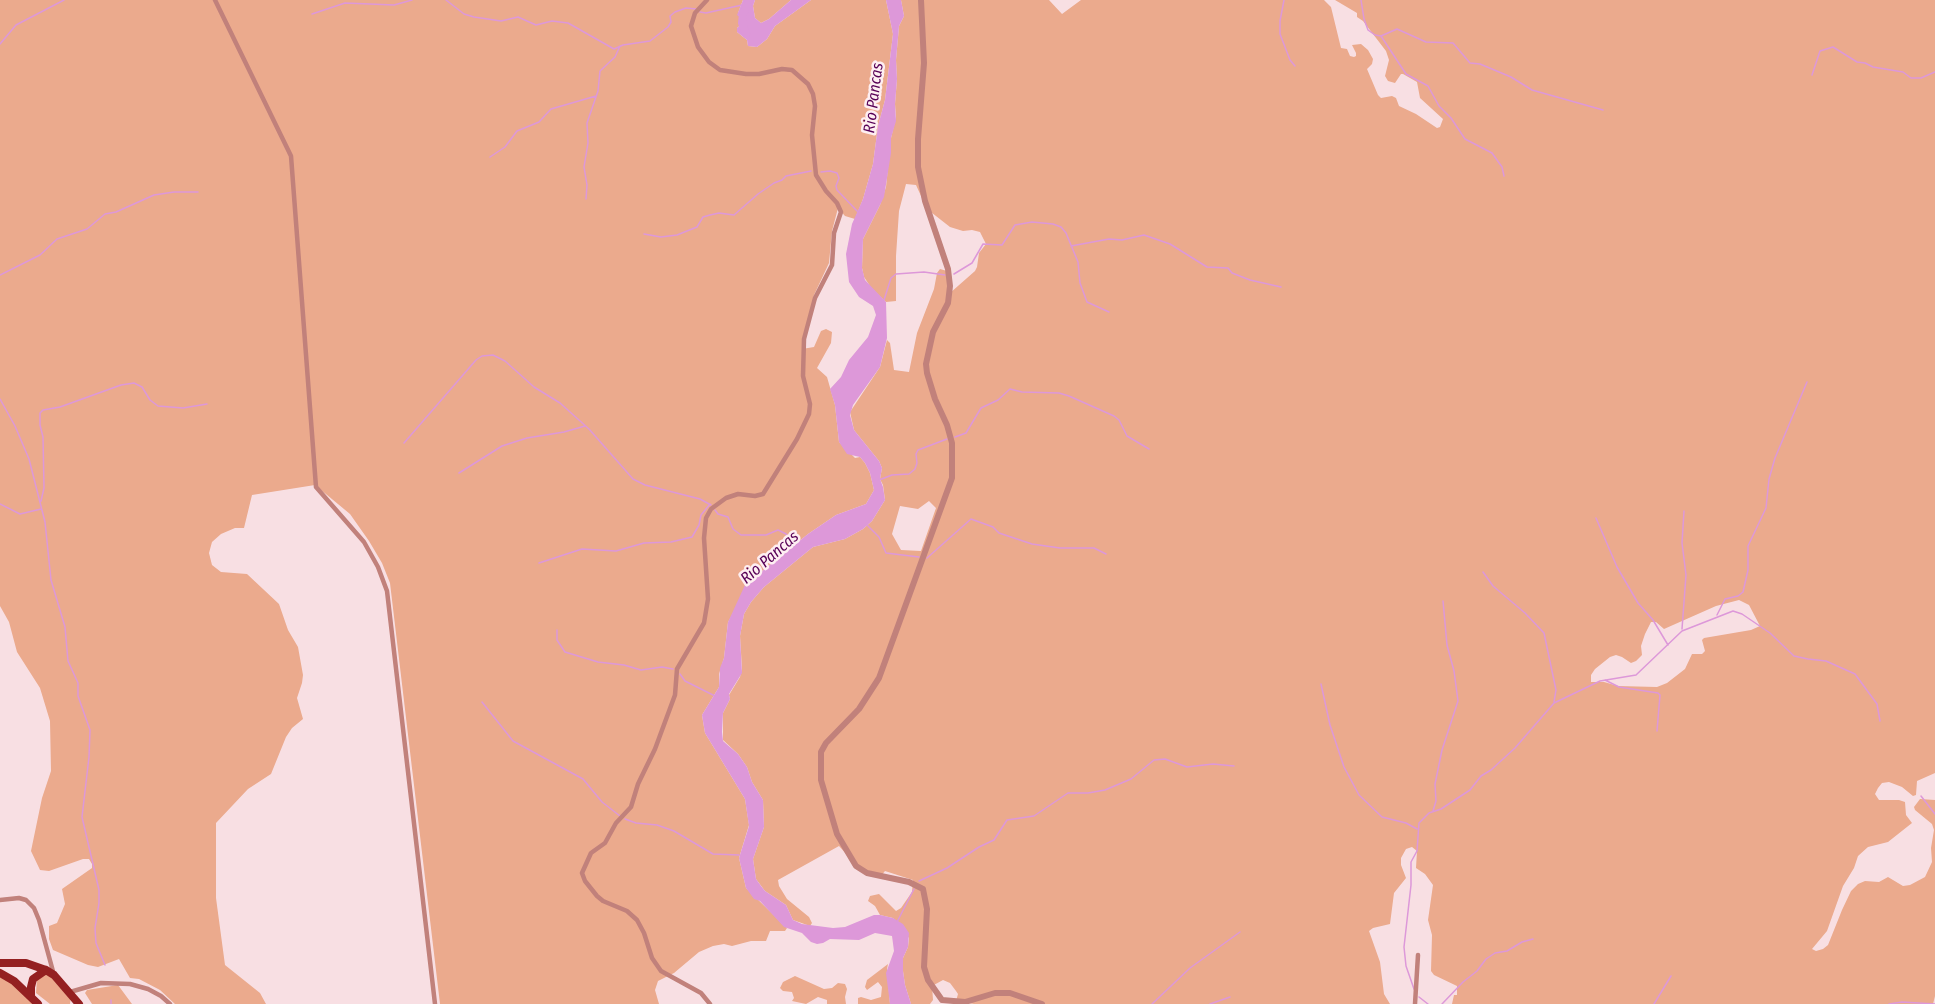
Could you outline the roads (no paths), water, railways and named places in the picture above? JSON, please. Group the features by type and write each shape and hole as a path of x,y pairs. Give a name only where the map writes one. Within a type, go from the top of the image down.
{"main road":[{"path":"0,963 26,963 46,970 54,975 73,1000"},
{"path":"31,996 30,987 33,979 46,970"},
{"path":"0,973 14,981 38,1004"}],"street":[{"path":"215,0 291,156 316,487 364,542 378,567 387,591 435,1004"},
{"path":"707,0 695,13 691,27 698,47 709,62 720,70 746,74 786,69 798,74 808,84 815,106 812,135 816,175 841,212 834,233 832,265 815,298 804,339 803,376 810,404 809,414 797,439 763,494 755,496 738,494 726,498 711,509 706,518 704,538 708,598 704,623 677,669 675,695 655,749 638,784 631,807 616,823 605,843 591,853 582,873 585,881 597,896 627,911 637,920 652,958 661,971 701,993 710,1004"},
{"path":"921,0 924,63 918,167 925,201 948,269 950,286 948,303 933,332 927,373 950,434 952,478 879,678 859,709 826,743 821,752 821,780 837,834 856,866 867,873 909,882 923,889 927,909 924,968 928,980 942,1000 964,1002 995,993 1010,993 1042,1004"},
{"path":"0,900 18,898 31,904 39,920 54,975"},
{"path":"46,970 47,952"},
{"path":"1415,1004 1418,955"},
{"path":"73,1000 81,989 101,983 130,984 148,989 170,1004"}],"waterway":[{"path":"0,44 16,25 64,0"},
{"path":"312,14 345,3 394,5 412,0"},
{"path":"446,0 464,14 474,17 501,21 518,17 536,25 552,21 568,23 614,49 623,45 650,41 668,27 671,22 670,16 675,12 686,8 696,9"},
{"name":"Rio Pancas","path":"746,34 742,23 749,0"},
{"path":"1284,0 1280,34 1290,60 1295,66"},
{"path":"1361,0 1368,30 1381,36 1406,74 1428,86 1439,106 1451,118 1465,139 1492,153 1502,167 1504,176"},
{"path":"700,12 706,13 742,5"},
{"path":"1381,36 1397,29 1426,42 1453,43 1470,63 1480,64 1511,77 1532,90 1603,110"},
{"path":"586,199 587,185 584,167 588,143 587,123 598,91 600,71 615,57 620,46"},
{"path":"1812,75 1820,51 1833,47 1857,62 1903,72 1911,78 1921,78 1935,72"},
{"path":"490,157 505,147 517,131 539,122 551,109 596,96"},
{"path":"644,234 661,237 677,235 697,227 703,217 719,213 734,215 758,194 786,176 811,171"},
{"path":"821,172 837,173 839,178 837,190 858,212"},
{"path":"0,275 40,255 57,239 87,229 105,214 116,212 154,195 198,192"},
{"path":"954,274 972,263 983,244 1002,245 1015,225 1032,222 1053,224 1061,227 1066,233 1078,262 1080,283 1087,302 1109,312"},
{"path":"1071,246 1144,235 1170,244 1207,267 1228,268 1232,273 1250,280 1281,287"},
{"path":"884,300 891,278 896,274 924,272 945,275"},
{"path":"404,443 476,360 482,356 493,355 505,361 534,387 560,403 589,429 633,479 645,485 700,499 711,505"},
{"path":"1717,615 1725,599 1738,596 1743,592 1748,570 1748,546 1766,508 1769,479 1775,458 1807,382"},
{"path":"41,501 44,488 40,413 43,410 60,407 121,385 134,383 142,387 150,400 158,406 183,408 207,404"},
{"path":"955,437 966,433 981,408 998,400 1010,389 1022,392 1059,393 1069,396 1114,416 1119,420 1127,436 1149,449"},
{"path":"0,399 29,459 45,522 51,580 65,627 68,661 78,683 78,696 90,730 82,817 99,890 95,928 96,943 105,965"},
{"path":"459,473 502,446 527,438 585,426"},
{"path":"879,480 892,475 909,474 915,469 918,450 947,439"},
{"path":"0,504 20,514 41,509"},
{"path":"539,563 582,549 616,551 644,543 671,542 692,537 699,525 701,515 710,504"},
{"path":"715,510 718,514 728,517 733,529 741,535 766,535 778,530 786,534 795,544"},
{"path":"1682,629 1686,575 1682,543 1684,511"},
{"path":"1596,518 1617,567 1638,603 1653,620 1668,645"},
{"path":"927,558 971,519 993,527 999,533 1032,544 1060,548 1094,548 1106,554"},
{"path":"867,525 879,537 886,553 919,557"},
{"path":"1483,572 1493,586 1525,613 1544,633 1556,690 1554,702"},
{"path":"1433,811 1436,801 1435,784 1442,750 1458,701 1454,671 1447,645 1443,601"},
{"path":"1414,989 1406,966 1404,947 1411,885 1411,862 1417,851 1419,823 1429,813 1441,809 1470,790 1481,776 1515,748 1554,703 1600,681 1636,675 1682,631 1733,611 1742,614 1770,633 1794,656 1826,661 1855,674 1877,704 1880,721"},
{"path":"557,630 557,640 565,652 598,662 624,665 641,670 662,667 673,669"},
{"path":"680,674 685,681 715,696"},
{"path":"1605,680 1619,687 1658,693 1660,695 1657,731"},
{"path":"1321,684 1330,725 1344,767 1359,795 1382,817 1406,823 1417,829"},
{"path":"482,702 513,741 583,779 602,802 620,816"},
{"path":"919,881 947,868 994,840 1007,820 1034,816 1068,793 1105,790 1131,779 1154,760 1165,759 1187,767 1213,764 1234,766"},
{"path":"1921,796 1935,814"},
{"path":"625,819 674,831 713,854 739,855"},
{"path":"897,922 914,889"},
{"path":"1152,1004 1190,968 1240,932"},
{"path":"1442,1004 1477,971 1486,959 1495,953 1507,951 1522,942 1533,939"},
{"path":"1654,1004 1671,976"},
{"path":"1210,1004 1230,997"},
{"path":"1419,997 1428,1004"},
{"path":"1889,1004 1902,1002 1935,1004"}]}
